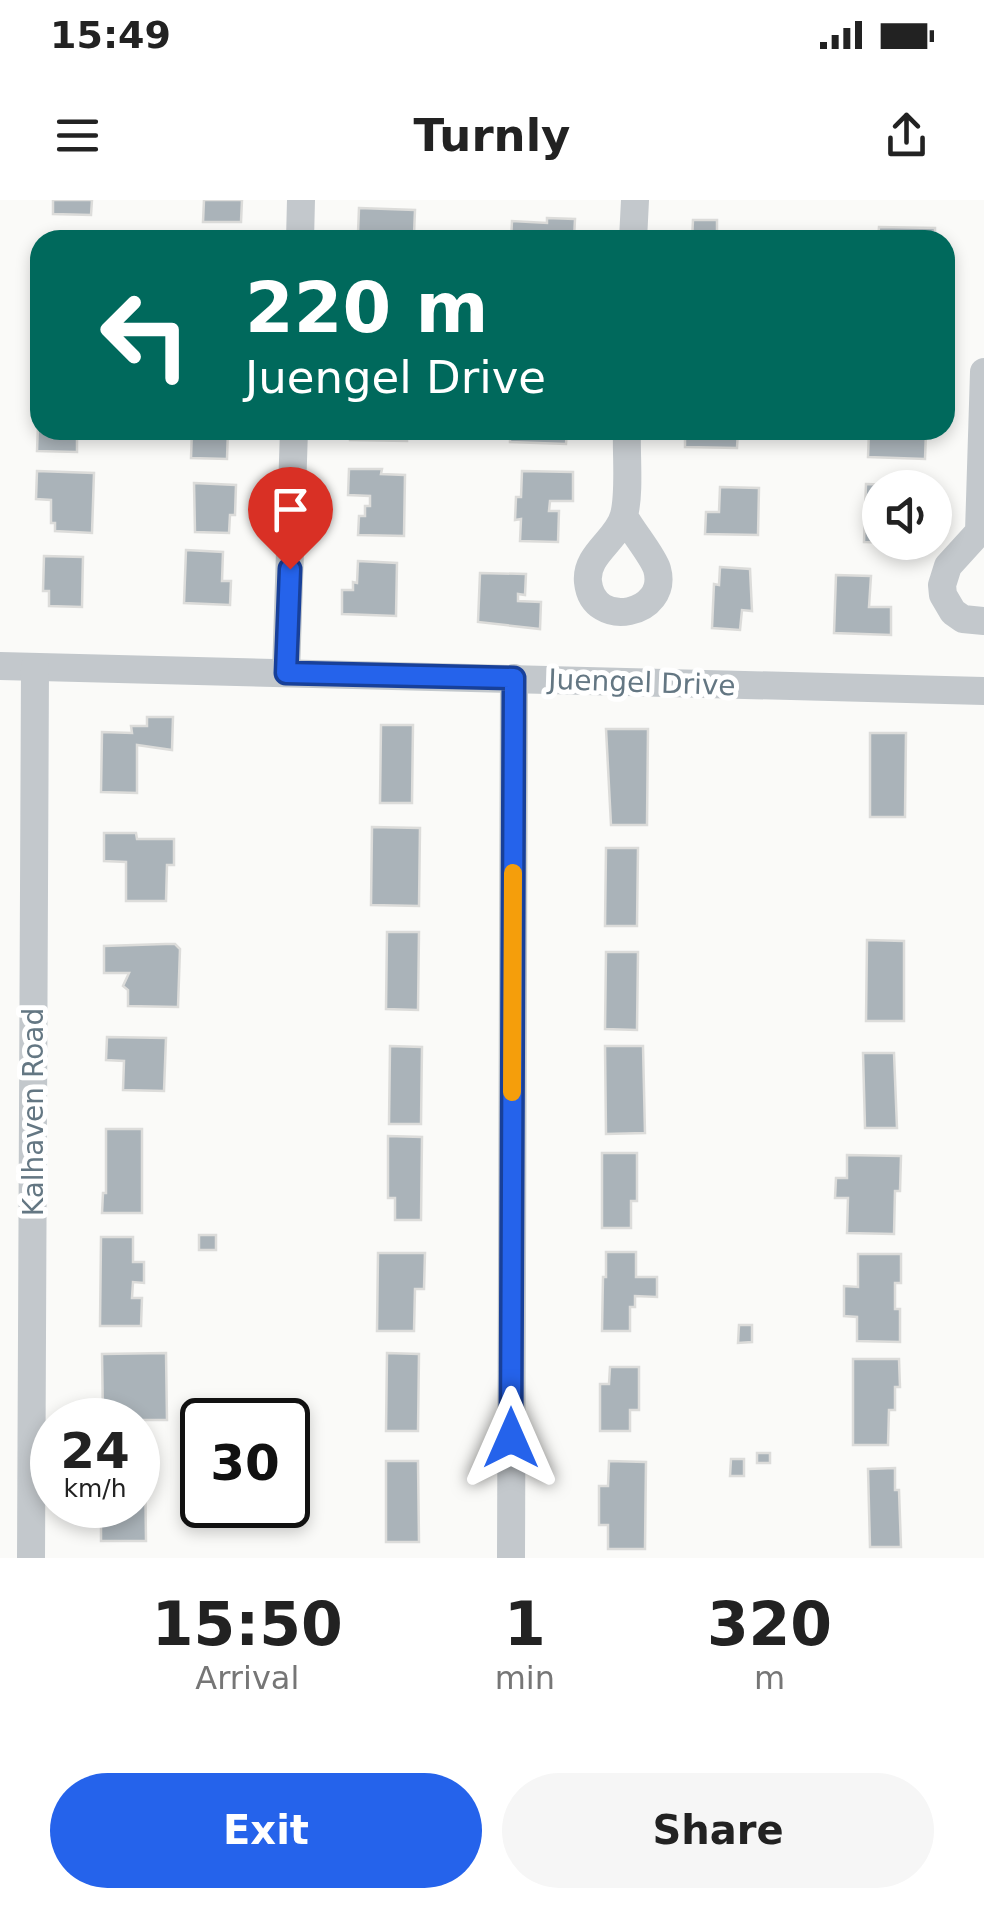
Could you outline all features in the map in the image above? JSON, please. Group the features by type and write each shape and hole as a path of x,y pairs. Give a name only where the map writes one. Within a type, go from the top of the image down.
{"street":[{"path":"300,230 302,200"},
{"path":"633,230 634,200"},
{"path":"984,372 981,536 948,566 942,585 943,596 953,612 963,619 984,621"},
{"path":"286,673 294,440"},
{"path":"624,516 627,440"},
{"name":"Juengel Drive","path":"0,666 984,691"},
{"name":"Kalhaven Road","path":"31,1558 34,666"},
{"path":"511,1558 514,678"}],"building":[{"path":"53,200 92,200 91,215 53,214"},
{"path":"204,200 242,200 241,222 203,222"},
{"path":"359,208 415,210 414,230 358,230"},
{"path":"547,218 575,219 574,230 512,230 512,221 547,223"},
{"path":"693,220 717,220 717,230 692,230"},
{"path":"879,227 935,228 935,230 879,230"},
{"path":"37,440 77,440 77,452 37,451"},
{"path":"192,440 228,440 227,459 191,458"},
{"path":"510,440 566,440 566,444"},
{"path":"685,440 737,440 737,448 685,447"},
{"path":"869,440 926,440 925,459 868,457"},
{"path":"349,469 382,469 381,474 405,475 404,536 358,535 359,516 365,516 370,496 348,495"},
{"path":"37,471 94,473 92,533 55,531 51,500 36,499"},
{"path":"522,471 573,472 573,501 550,501 549,511 559,511 558,542 520,541 521,519 515,520"},
{"path":"194,483 236,485 235,515 230,515 229,533 195,532"},
{"path":"720,487 759,488 758,535 705,534 706,512 719,512"},
{"path":"186,550 223,552 222,581 231,581 230,605 184,603"},
{"path":"44,556 83,557 82,607 49,606 49,591 43,591"},
{"path":"358,561 397,563 396,616 342,614 342,590 353,590 353,582 357,583"},
{"path":"720,567 750,569 752,611 742,610 740,630 712,628 714,584 719,585"},
{"path":"480,573 526,574 525,595 518,594 518,601 541,602 540,629 478,622"},
{"path":"836,575 871,576 869,607 891,607 891,635 834,633"},
{"path":"147,717 173,717 172,750 137,745 137,793 101,792 102,732 132,733 131,726 147,726"},
{"path":"381,725 413,725 412,803 380,803"},
{"path":"606,729 648,729 647,825 611,825"},
{"path":"870,733 906,733 905,817 870,817"},
{"path":"372,827 420,828 419,906 371,905"},
{"path":"104,833 136,833 137,839 174,839 174,865 167,865 166,901 126,901 126,862 104,861"},
{"path":"606,848 638,848 637,926 605,926"},
{"path":"387,932 419,932 418,1010 386,1009"},
{"path":"867,940 904,941 904,1021 866,1021"},
{"path":"175,944 180,949 178,1007 128,1006 128,990 123,986 129,973 104,973 104,946"},
{"path":"606,952 638,952 637,1030 605,1029"},
{"path":"107,1037 166,1038 164,1091 123,1090 124,1061 106,1060"},
{"path":"390,1046 422,1047 421,1124 389,1124"},
{"path":"605,1046 643,1046 645,1133 606,1134"},
{"path":"863,1053 894,1053 897,1128 865,1128"},
{"path":"106,1129 142,1129 142,1213 102,1213 106,1193"},
{"path":"388,1136 422,1137 421,1220 395,1220 395,1198 388,1198"},
{"path":"602,1153 637,1153 637,1201 631,1201 631,1228 602,1228"},
{"path":"847,1155 901,1156 894,1234 847,1233 848,1198 835,1198 836,1178 847,1178"},
{"path":"199,1235 216,1235 216,1250 199,1250"},
{"path":"101,1237 133,1237 133,1262 144,1262 144,1283 133,1282 132,1298 142,1298 141,1326 100,1326"},
{"path":"606,1252 636,1252 636,1277 657,1277 657,1297 635,1296 635,1307 630,1307 630,1331 602,1331"},
{"path":"378,1253 425,1253 424,1289 415,1289 414,1331 377,1331"},
{"path":"858,1254 901,1254 901,1283 895,1283 900,1342 857,1341 857,1317 844,1316 844,1286 858,1287"},
{"path":"739,1325 752,1325 752,1342 738,1343"},
{"path":"166,1353 167,1420 160,1420 160,1398 103,1398 102,1354"},
{"path":"387,1353 419,1354 418,1431 386,1431"},
{"path":"853,1359 899,1359 900,1387 895,1387 895,1410 889,1410 888,1445 853,1445"},
{"path":"610,1367 639,1367 639,1410 630,1410 630,1431 600,1431 600,1384 609,1384"},
{"path":"757,1453 770,1453 770,1463 757,1463"},
{"path":"731,1459 744,1459 744,1476 730,1476"},
{"path":"386,1461 418,1461 419,1542 386,1542"},
{"path":"609,1461 646,1462 645,1549 608,1549 608,1525 599,1525 599,1486 608,1486"},
{"path":"895,1468 901,1547 870,1547 868,1469"},
{"path":"101,1528 146,1528 146,1541 101,1541"}],"slow traffic":[{"path":"512,1092 513,873"}],"route":[{"path":"290,569 286,673 514,678 511,1438"}]}
